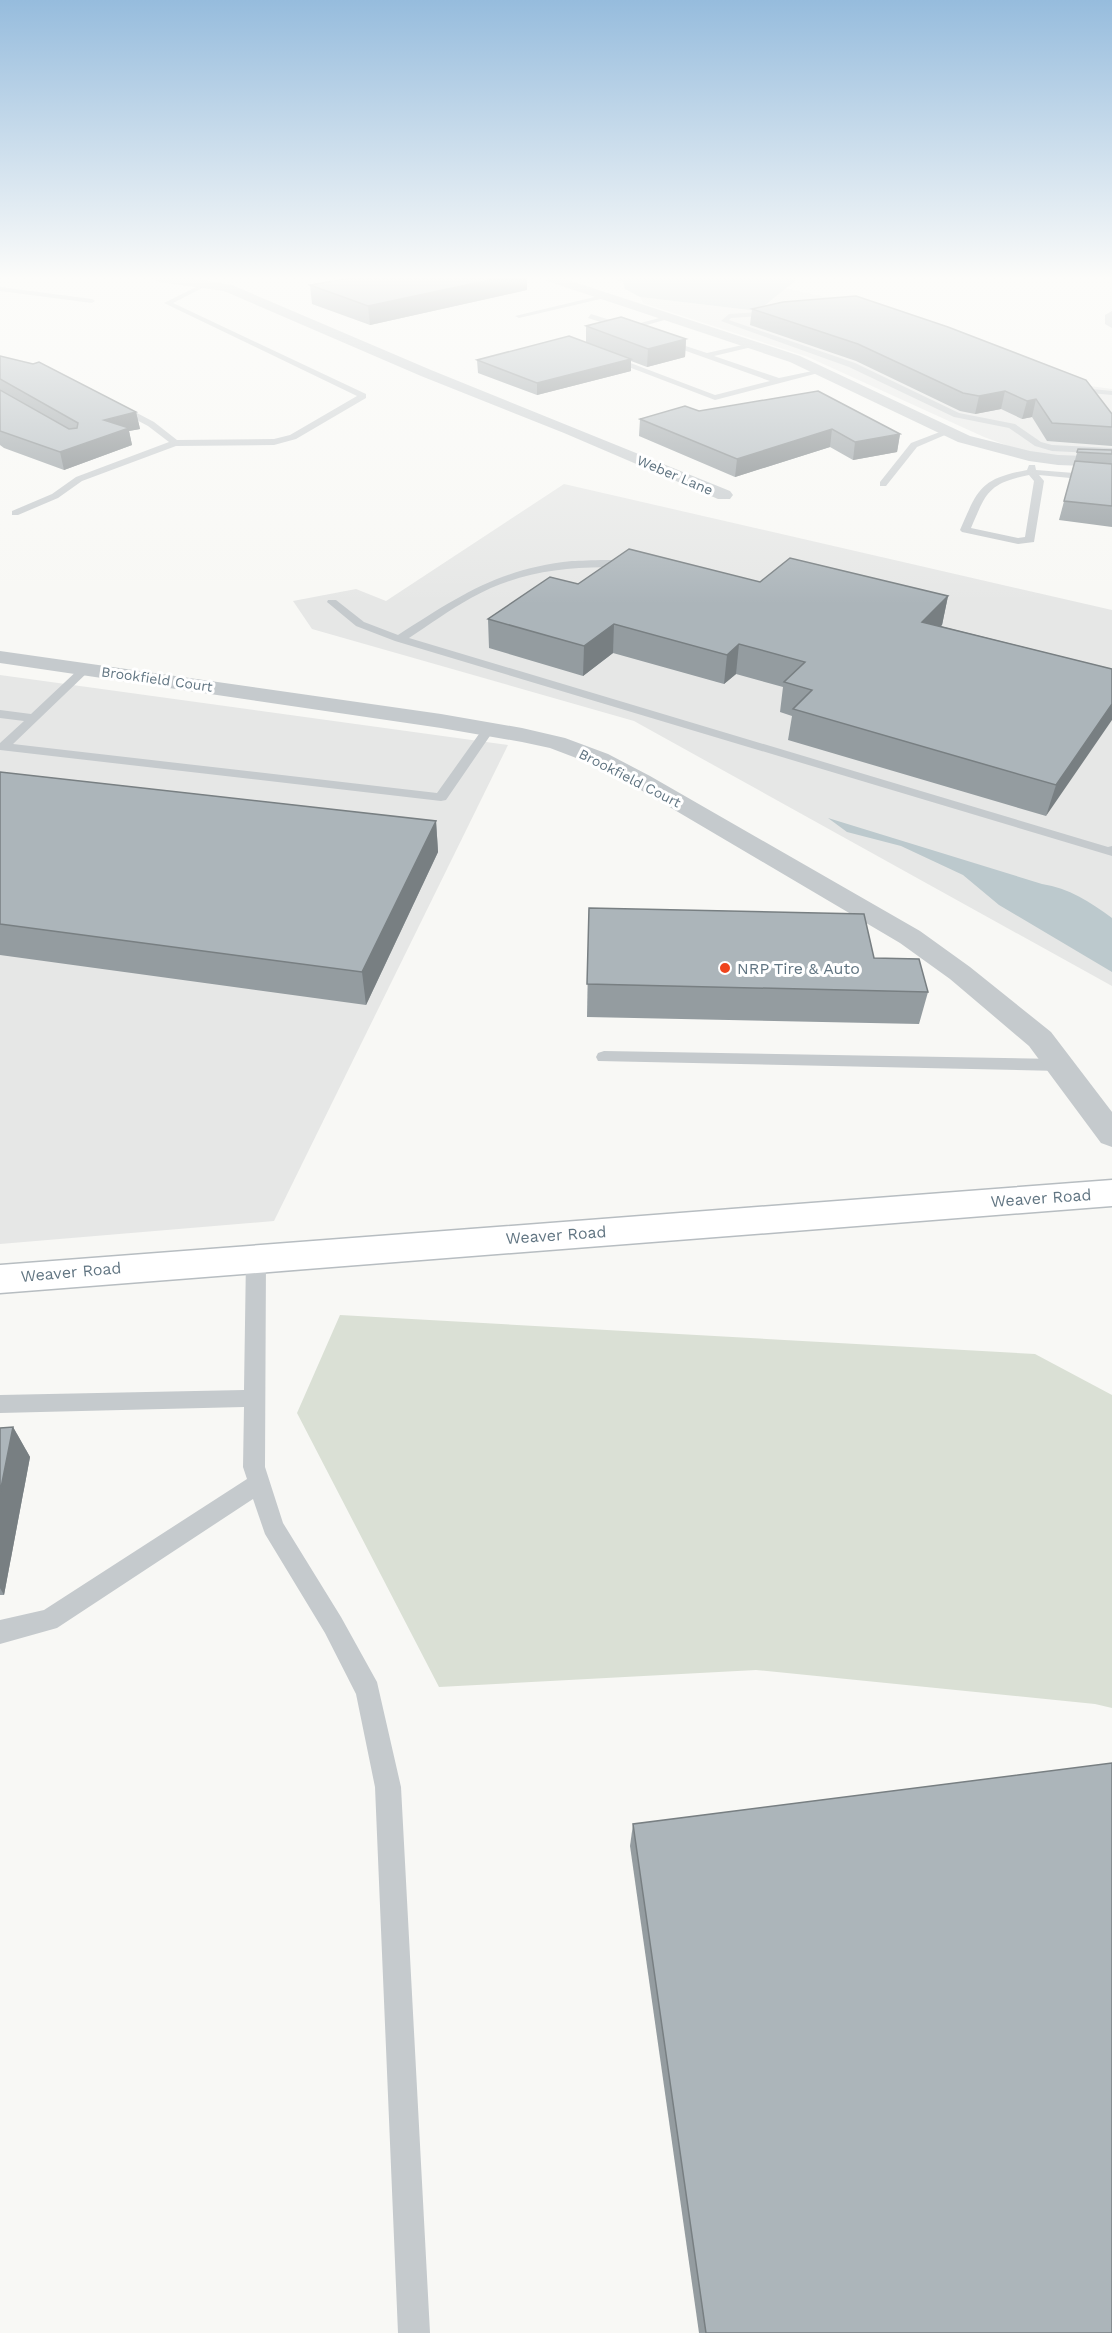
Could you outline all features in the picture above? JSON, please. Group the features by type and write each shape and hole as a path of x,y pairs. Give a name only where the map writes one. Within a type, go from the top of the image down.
{"main road":[{"name":"Weaver Road","path":"0,1279 1112,1193"}],"street":[{"name":"Weber Lane","path":"461,387 724,495"},
{"path":"855,387 948,432 985,446 1032,456 1112,462"},
{"name":"Brookfield Court","path":"0,657 488,730 557,743 600,759 642,781 910,937 960,973 1040,1039 1112,1135"}],"lane":[{"path":"15,513 55,496 79,479 175,443 274,442 293,437 363,396 344,387"},
{"path":"686,387 715,398 756,387"},
{"path":"897,387 957,415 1012,426 1038,444 1052,448 1112,452"},
{"path":"1065,387 1107,396"},
{"path":"109,401 151,424 175,443"},
{"path":"883,484 914,444 948,432"},
{"path":"1032,456 1031,472 1039,481 1030,540 1018,541 965,530 981,493 1006,477 1031,472 1112,479"},
{"path":"399,639 477,590 506,577 536,568 565,564 600,563 640,566"},
{"path":"332,602 360,624 399,639 1111,852 1112,850"},
{"path":"2,747 85,669"},
{"path":"0,714 33,718"},
{"path":"2,747 441,797 488,730"},
{"path":"604,1057 1060,1065"},
{"path":"256,1258 254,1467 273,1527 333,1625 368,1691 388,1787 414,2333"},
{"path":"0,1404 163,1402 255,1398"},
{"path":"0,1632 49,1620 259,1483"}],"shaded area":[{"path":"874,387 1096,387 1112,389 1112,457 1059,456 1025,452 984,437"},
{"path":"564,484 1112,610 1112,986 634,721 312,629 293,601 356,589 386,601"},
{"path":"0,675 508,745 274,1221 0,1244"},
{"path":"828,818 1052,886 1096,906 1112,918 1112,972 999,905 963,875 901,846 847,832"},
{"path":"340,1315 1035,1354 1112,1395 1112,1708 1095,1704 756,1670 439,1687 297,1413"}],"building":[{"path":"14,387 87,387 136,412 104,420 129,428 60,452 0,431 0,390 69,429 77,428 78,423"},
{"path":"950,387 1091,387 1112,414 1112,427 1052,423 1036,399 1027,401 1005,391 979,396 963,393"},
{"path":"818,391 900,434 855,442 832,429 737,459 640,419 685,406 699,411"},
{"path":"1078,449 1112,450 1112,454 1077,452"},
{"path":"1075,461 1112,464 1112,506 1064,501"},
{"path":"629,549 760,582 790,558 948,596 922,622 1112,669 1112,704 1056,785 793,709 812,690 784,682 805,662 739,644 727,655 614,624 584,646 488,619 550,577 578,584"},
{"path":"0,772 436,821 362,972 0,924"},
{"path":"589,908 864,914 874,958 919,959 928,992 587,984"},
{"path":"13,1427 0,1493 0,1428"},
{"path":"1112,1763 1112,2333 706,2333 633,1824"}],"place":[{"name":"NRP Tire & Auto","path":"725,968"}]}
